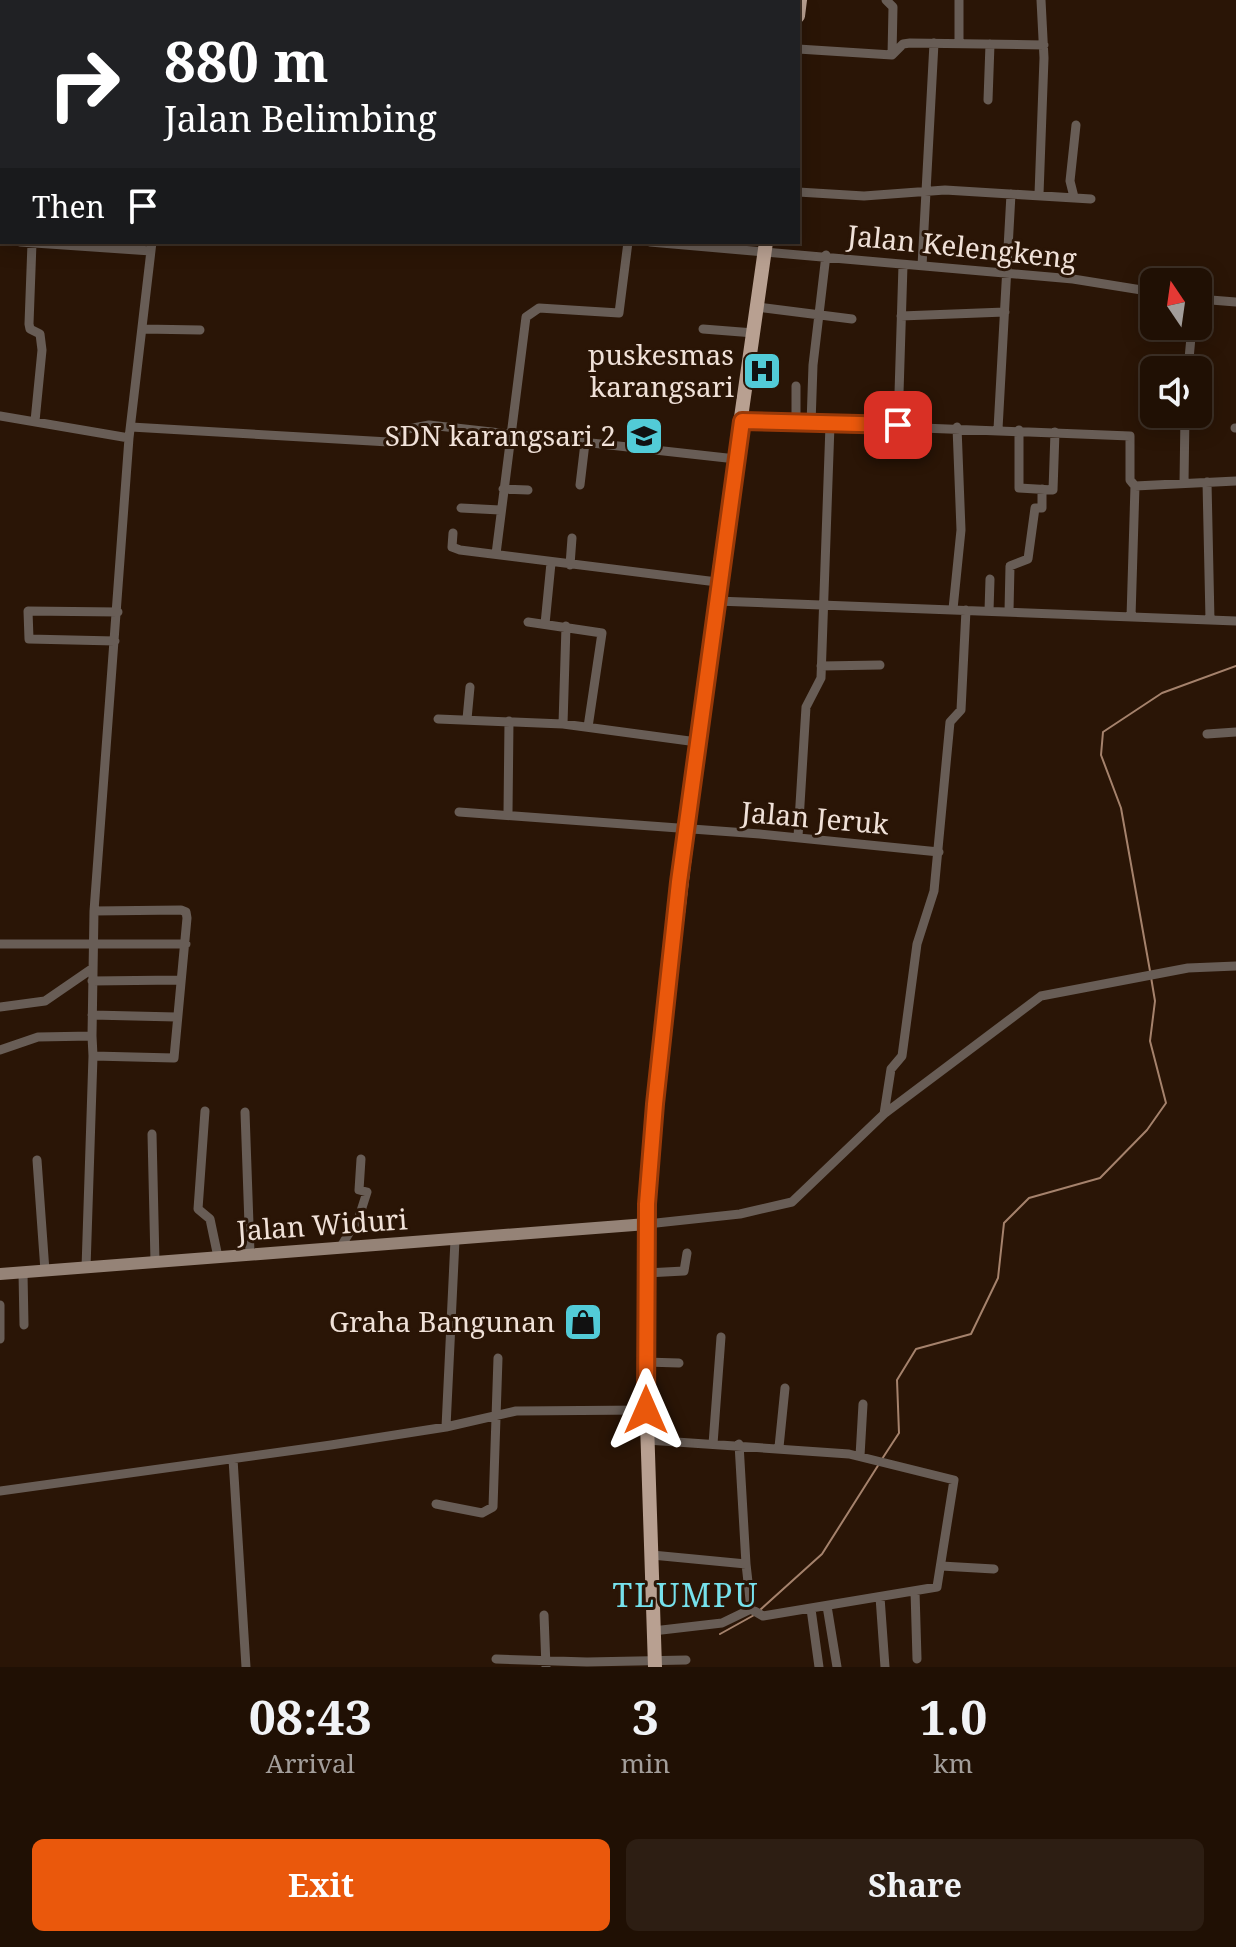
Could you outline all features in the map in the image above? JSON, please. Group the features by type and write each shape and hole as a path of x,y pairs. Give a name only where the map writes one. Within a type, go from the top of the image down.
{"main road":[{"path":"655,1665 645,1362 647,1224 655,1104 717,582 766,246"},
{"name":"Jalan Widuri","path":"0,1274 647,1224"}],"street":[{"path":"886,0 893,7 892,55"},
{"path":"959,0 959,43"},
{"path":"1039,194 1044,45 1041,0"},
{"path":"922,266 923,190 934,43"},
{"path":"800,49 892,55 904,44 1044,45"},
{"path":"988,100 990,44"},
{"path":"1074,197 1070,181 1076,125"},
{"path":"800,192 864,196 923,190 1091,199"},
{"path":"998,429 1011,194"},
{"path":"35,421 42,350 40,334 30,329 29,324 38,244"},
{"path":"76,244 151,246 130,433 94,911 86,1268"},
{"path":"496,554 526,317 539,308 619,313 628,244"},
{"name":"Jalan Kelengkeng","path":"693,244 766,246 903,265 1073,279 1140,290"},
{"path":"811,424 818,315 826,255"},
{"path":"898,425 903,265"},
{"path":"1212,300 1236,302"},
{"path":"757,307 852,319"},
{"path":"901,316 1005,312"},
{"path":"143,329 200,330"},
{"path":"703,329 754,333"},
{"path":"796,386 796,424"},
{"path":"0,416 130,433 389,442 414,426 451,427 736,459"},
{"path":"742,421 1130,436 1130,480 1135,486 1131,617"},
{"path":"798,837 806,707 820,680 830,425"},
{"path":"953,609 961,540 957,427"},
{"path":"1184,483 1185,428"},
{"path":"1019,430 1019,488 1053,490 1055,432"},
{"path":"580,485 585,443"},
{"path":"1135,486 1236,481"},
{"path":"1207,482 1210,620"},
{"path":"503,489 528,490"},
{"path":"1015,612 1010,566 1027,561 1035,508 1042,508 1042,489"},
{"path":"461,508 500,510"},
{"path":"453,533 454,549 717,582"},
{"path":"570,565 572,538"},
{"path":"545,624 551,563"},
{"path":"989,611 990,579"},
{"path":"716,601 1236,621"},
{"path":"884,1114 891,1069 902,1056 917,944 934,891 950,722 961,710 966,610"},
{"path":"115,641 29,639 28,611 118,612"},
{"path":"528,622 598,630 603,635 588,727"},
{"path":"563,724 566,626"},
{"path":"821,666 880,665"},
{"path":"467,719 470,687"},
{"path":"438,719 563,724 697,742"},
{"path":"508,813 509,721"},
{"path":"1207,734 1236,732"},
{"name":"Jalan Jeruk","path":"459,812 508,813 798,837 939,852"},
{"path":"93,1056 174,1058 179,980 186,944 185,911 94,911"},
{"path":"0,944 186,944"},
{"path":"647,1224 740,1214 792,1202 884,1114 1041,996 1142,976 1236,966"},
{"path":"0,1007 45,1001 93,968"},
{"path":"92,981 179,980"},
{"path":"92,1015 176,1017"},
{"path":"0,1050 38,1037 92,1036"},
{"path":"205,1111 198,1209 199,1214 210,1219 218,1257"},
{"path":"245,1112 250,1253"},
{"path":"152,1134 155,1262"},
{"path":"340,1248 362,1210 367,1192 359,1190 361,1159"},
{"path":"37,1160 45,1271"},
{"path":"446,1427 455,1240"},
{"path":"646,1273 684,1271 687,1253"},
{"path":"23,1273 24,1325"},
{"path":"0,1305 0,1339"},
{"path":"713,1444 721,1337"},
{"path":"436,1504 482,1513 493,1507 498,1358"},
{"path":"645,1362 679,1363"},
{"path":"779,1447 785,1388"},
{"path":"860,1456 863,1404"},
{"path":"0,1491 446,1427 495,1415 544,1409 646,1410"},
{"path":"647,1440 779,1447 860,1456 954,1480 937,1587 811,1609 753,1612 722,1623 653,1631"},
{"path":"739,1444 746,1564 753,1612"},
{"path":"233,1459 246,1667"},
{"path":"652,1555 746,1564"},
{"path":"941,1566 994,1569"},
{"path":"915,1591 917,1659"},
{"path":"880,1597 885,1667"},
{"path":"827,1606 837,1667"},
{"path":"811,1609 819,1667"},
{"path":"544,1615 545,1664"},
{"path":"496,1659 545,1664 655,1665 686,1660"}],"waterway":[{"path":"1150,971 1121,808 1101,755 1103,732 1162,693 1236,666"},
{"path":"882,1459 899,1433 897,1380 916,1349 971,1334 998,1278 1004,1223 1029,1198 1100,1178 1147,1130 1166,1103 1150,1041 1155,1001 1151,977"},
{"path":"760,1610 822,1554 879,1464"},
{"path":"720,1634 756,1614"}],"place":[{"name":"puskesmas karangsari","path":"762,371"},
{"name":"SDN karangsari 2","path":"644,436"},
{"name":"Graha Bangunan","path":"583,1322"}],"district":[{"name":"TLUMPU","path":"686,1596"}],"route":[{"path":"646,1410 646,1234 655,1104 679,882 742,421 898,425"}]}
